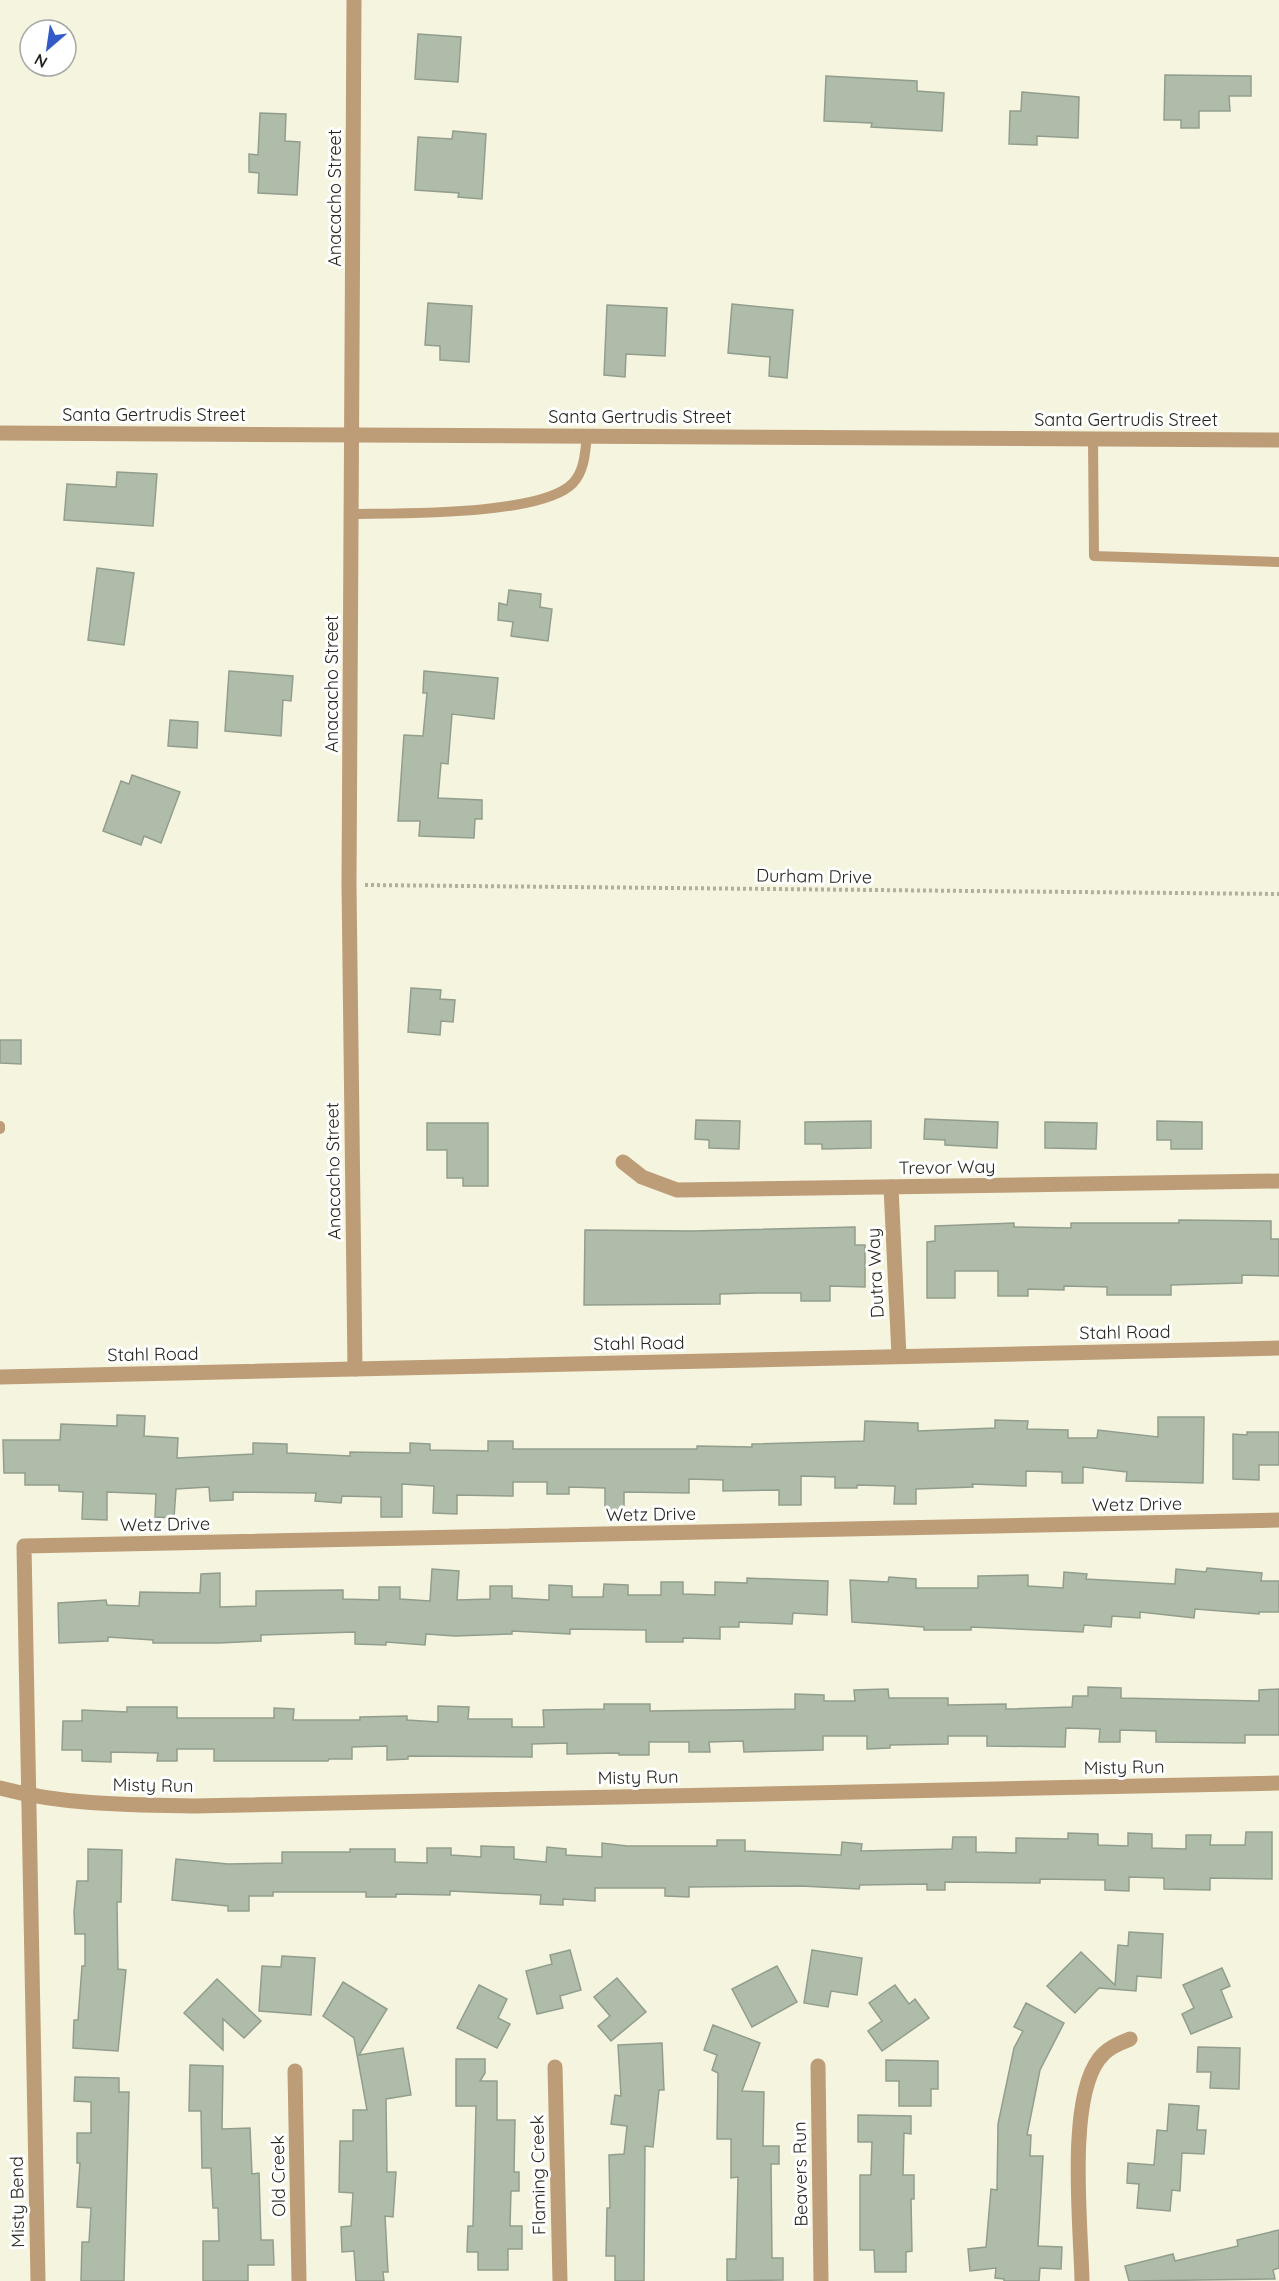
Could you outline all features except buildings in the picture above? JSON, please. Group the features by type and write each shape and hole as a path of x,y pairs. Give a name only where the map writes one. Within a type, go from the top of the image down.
{"street":[{"name":"Anacacho Street","path":"354,0 349,885 355,1369"},
{"name":"Santa Gertrudis Street","path":"0,433 1279,440"},
{"name":"Trevor Way","path":"623,1162 642,1177 677,1190 1279,1181"},
{"name":"Dutra Way","path":"891,1187 899,1356"},
{"name":"Stahl Road","path":"0,1377 1279,1348"},
{"name":"Wetz Drive","path":"24,1546 1279,1520"},
{"name":"Misty Bend","path":"24,1546 38,2281"},
{"name":"Misty Run","path":"0,1788 27,1795 110,1804 194,1806 1279,1783"},
{"path":"1082,2281 1080,2134 1085,2095 1099,2059 1114,2045 1130,2039"},
{"name":"Beavers Run","path":"818,2066 820,2281"},
{"name":"Flaming Creek","path":"555,2067 560,2281"},
{"name":"Old Creek","path":"295,2071 299,2281"}],"lane":[{"path":"351,514 493,508 546,498 573,484 584,466 587,435"},
{"path":"1093,438 1094,556 1279,562"}],"path":[{"name":"Durham Drive","path":"349,885 1279,894"}]}
